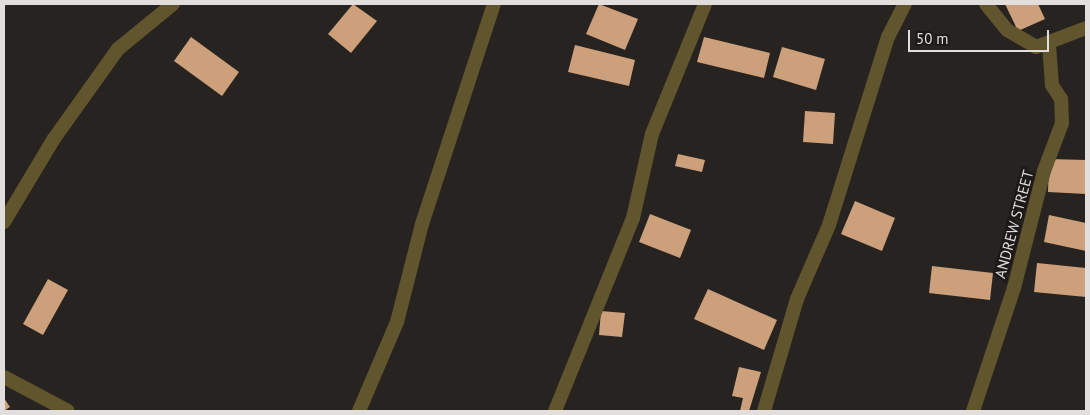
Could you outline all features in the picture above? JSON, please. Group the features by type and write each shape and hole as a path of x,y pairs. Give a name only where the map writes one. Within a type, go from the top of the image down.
{"street":[{"path":"4,222 52,140 118,49 173,4"},
{"path":"359,411 397,322 422,224 494,4"},
{"path":"555,411 633,218 652,134 705,4"},
{"path":"764,411 797,299 829,225 888,37 905,4"},
{"path":"986,4 1006,30 1036,47 1049,45 1086,28"},
{"name":"ANDREW STREET","path":"973,411 1014,288 1044,171 1062,123 1061,99 1052,85 1049,45"},
{"path":"4,377 68,411"}],"building":[{"path":"353,4 377,21 351,53 328,34"},
{"path":"599,4 638,19 625,50 586,34"},
{"path":"1005,4 1038,4 1045,19 1018,31"},
{"path":"191,37 239,72 222,96 174,61"},
{"path":"704,37 770,53 764,78 697,62"},
{"path":"575,45 635,60 629,86 568,72"},
{"path":"782,47 825,59 816,90 773,77"},
{"path":"805,111 835,113 833,144 803,142"},
{"path":"678,154 705,160 702,172 675,166"},
{"path":"1049,159 1086,160 1086,194 1048,192"},
{"path":"855,201 895,218 882,251 841,234"},
{"path":"650,214 691,230 680,258 639,242"},
{"path":"1049,215 1086,223 1086,251 1044,242"},
{"path":"1037,263 1086,268 1086,297 1034,292"},
{"path":"932,266 993,273 990,300 929,293"},
{"path":"48,279 68,290 43,335 23,324"},
{"path":"708,289 777,320 764,350 694,319"},
{"path":"601,311 625,313 622,337 599,335"},
{"path":"739,367 761,372 749,411 740,411 743,398 732,396"},
{"path":"4,398 10,407 4,411"}]}
